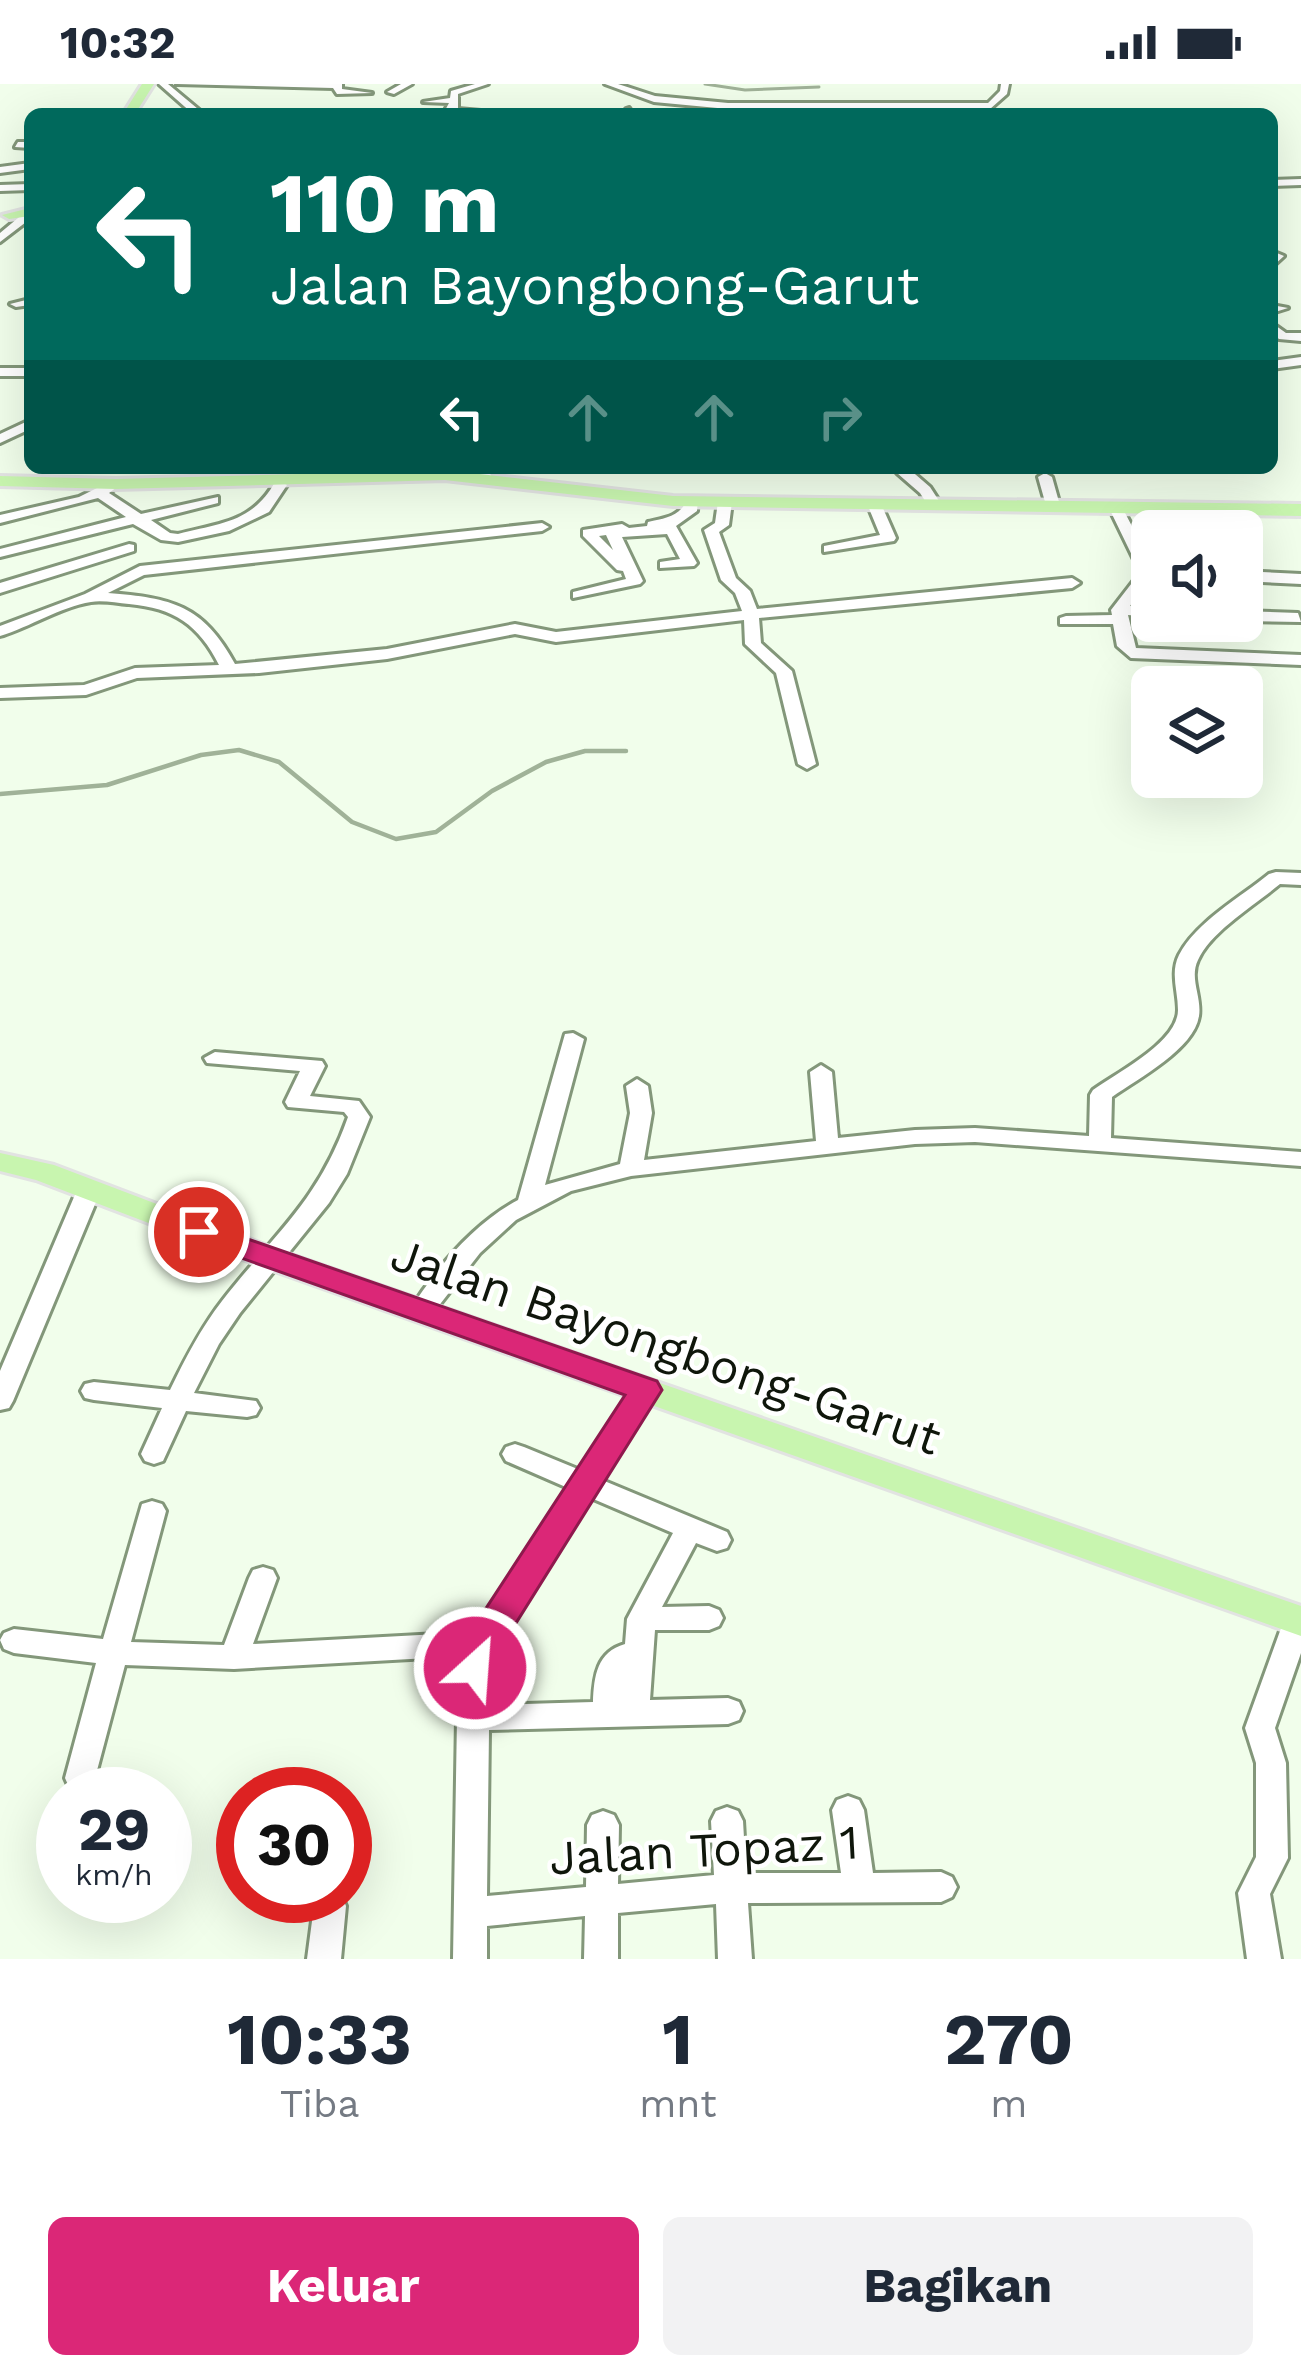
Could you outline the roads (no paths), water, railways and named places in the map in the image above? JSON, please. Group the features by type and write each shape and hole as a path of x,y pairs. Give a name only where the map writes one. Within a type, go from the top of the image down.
{"main road":[{"path":"108,489 124,474"},
{"path":"0,481 108,489 483,474 682,502 1301,510"},
{"name":"Jalan Bayongbong-Garut","path":"0,1162 44,1172 641,1396 1300,1621"}],"street":[{"path":"163,84 198,108"},
{"path":"181,84 226,88 338,85 337,91 368,92"},
{"path":"391,92 408,84"},
{"path":"969,108 993,105 1005,84"},
{"path":"454,108 457,91 472,85"},
{"path":"621,89 655,99 782,108"},
{"path":"427,102 450,108"},
{"path":"0,239 24,218"},
{"path":"907,474 936,507"},
{"path":"1045,477 1054,509"},
{"path":"0,520 108,489 135,519 166,538 178,538 262,515 273,506 280,485"},
{"path":"0,553 213,500"},
{"path":"635,581 588,532 670,526 690,511 682,502"},
{"path":"725,502 723,524 711,530 729,580 742,591 751,614 755,648 784,671 807,764"},
{"path":"829,549 889,538 875,506"},
{"path":"1117,510 1131,538"},
{"path":"40,512 87,548"},
{"path":"0,631 140,571 542,526"},
{"path":"665,565 689,563 670,526"},
{"path":"613,531 635,581"},
{"path":"0,588 129,548"},
{"path":"33,557 46,573"},
{"path":"1263,577 1301,579"},
{"path":"578,596 635,581"},
{"path":"0,693 86,690 126,675 431,647 515,629 556,638 1072,584"},
{"path":"1131,592 1120,617 1126,648 1139,656 1301,660"},
{"path":"90,596 148,599 193,614 230,669"},
{"path":"1120,617 1131,615"},
{"path":"1263,617 1298,618"},
{"path":"1100,1143 1101,1095 1181,1037 1189,1014 1184,970 1190,953 1276,878 1301,879"},
{"path":"529,1203 573,1040"},
{"path":"154,1454 205,1345 272,1259 300,1232 355,1132 358,1112 351,1106 296,1102 314,1066 215,1058"},
{"path":"821,1072 828,1148"},
{"path":"631,1168 641,1113 637,1086"},
{"path":"421,1311 472,1247 529,1203 564,1185 631,1168 975,1135 1301,1159"},
{"path":"0,1401 88,1190"},
{"path":"94,1391 247,1408"},
{"path":"470,1959 475,1668 483,1642 641,1396"},
{"path":"515,1454 704,1534 641,1619 636,1655 623,1656 609,1673 620,1714"},
{"path":"83,1767 152,1511"},
{"path":"234,1657 263,1578"},
{"path":"641,1619 710,1618"},
{"path":"1264,1959 1254,1893 1272,1858 1271,1763 1260,1728 1300,1621"},
{"path":"14,1641 116,1653 234,1657 483,1642"},
{"path":"472,1718 728,1711"},
{"path":"848,1810 859,1888"},
{"path":"727,1821 735,1959"},
{"path":"602,1959 603,1825"},
{"name":"Jalan Topaz 1","path":"473,1912 601,1904 730,1888 940,1887"},
{"path":"324,1959 328,1923"}],"waterway":[{"path":"705,84 745,90 819,87"},
{"path":"0,794 107,785 201,755 239,750 279,762 352,822 396,839 436,832 492,791 546,762 585,751 626,751"}]}
